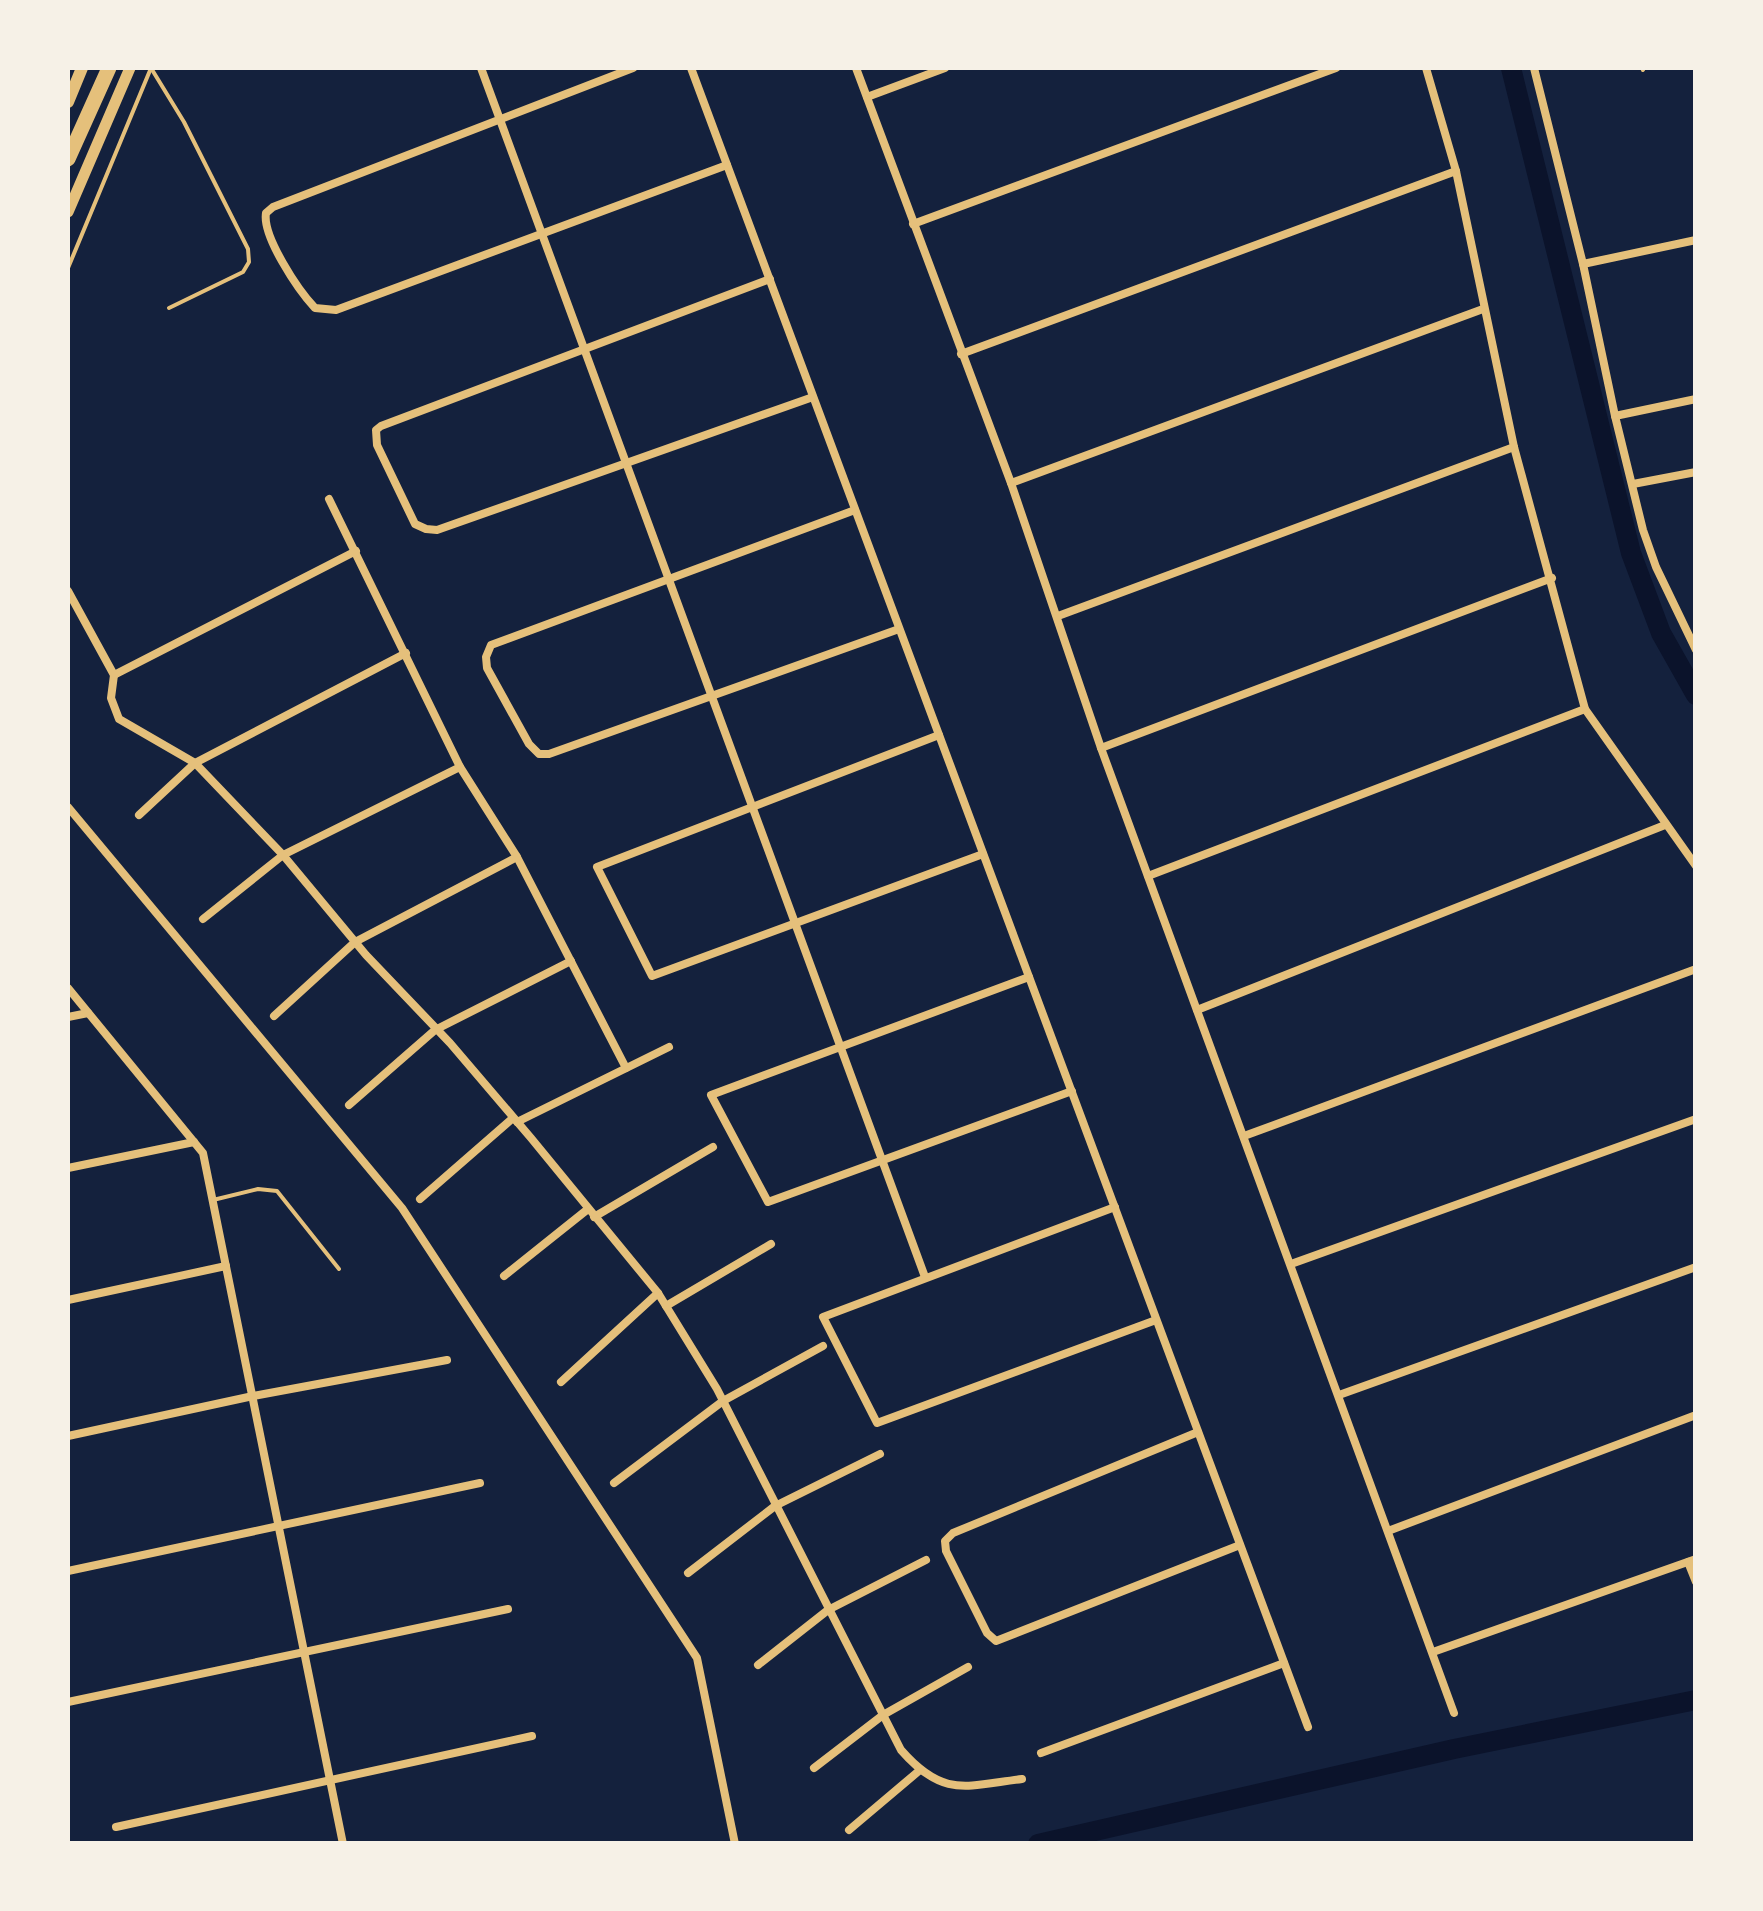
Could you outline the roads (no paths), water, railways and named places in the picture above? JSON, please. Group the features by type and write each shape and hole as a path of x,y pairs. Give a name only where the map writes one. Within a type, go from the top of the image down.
{"highway":[{"path":"68,102 82,68"},
{"path":"68,160 109,68"}],"main road":[{"path":"68,212 130,68"}],"street":[{"path":"481,68 925,1277"},
{"path":"633,68 273,207 266,213 266,229 305,297 315,308 336,310 727,165"},
{"path":"691,68 1308,1727"},
{"path":"856,68 1011,483 1148,876 1454,1713"},
{"path":"867,97 944,68"},
{"path":"913,224 1336,68"},
{"path":"1426,68 1456,171 1514,447 1586,709 1664,826 1696,866"},
{"path":"1534,68 1632,484 1656,568 1696,650"},
{"path":"961,354 1456,171"},
{"path":"1583,264 1696,240"},
{"path":"770,279 380,426 376,430 377,446 415,524 426,530 448,528 813,397"},
{"path":"1011,483 1483,309"},
{"path":"1615,416 1696,399"},
{"path":"1058,616 1514,447"},
{"path":"1632,484 1696,472"},
{"path":"329,499 460,767 517,857 626,1068"},
{"path":"855,510 490,646 487,668 529,744 539,754 560,752 900,628"},
{"path":"114,676 356,550"},
{"path":"1102,748 1552,578"},
{"path":"68,591 114,676 110,698 119,719 195,763 283,855 515,1120 658,1293 723,1401 901,1750 920,1770 943,1784 964,1786 1022,1779"},
{"path":"139,814 195,763 406,654"},
{"path":"1148,876 1586,709"},
{"path":"939,736 597,867 652,976 984,854"},
{"path":"202,919 283,855 460,767"},
{"path":"68,807 402,1208 697,1658 735,1844"},
{"path":"1198,1010 1664,826"},
{"path":"274,1016 356,942 517,857"},
{"path":"349,1105 435,1030 570,961"},
{"path":"1244,1136 1696,969"},
{"path":"1029,977 712,1095 768,1202 1072,1091"},
{"path":"68,988 203,1153 343,1844"},
{"path":"68,1017 88,1012"},
{"path":"420,1199 515,1120 669,1047"},
{"path":"1291,1264 1696,1119"},
{"path":"68,1168 194,1142"},
{"path":"504,1276 590,1213 712,1147"},
{"path":"1114,1207 823,1316 878,1423 1156,1320"},
{"path":"666,1306 771,1244"},
{"path":"68,1300 226,1266"},
{"path":"1338,1395 1696,1267"},
{"path":"561,1382 658,1293"},
{"path":"614,1483 723,1401 823,1346"},
{"path":"68,1436 446,1360"},
{"path":"1388,1531 1696,1415"},
{"path":"1198,1432 952,1532 945,1541 946,1551 987,1632 996,1642 1240,1545"},
{"path":"688,1573 775,1506 880,1454"},
{"path":"68,1571 480,1483"},
{"path":"758,1666 828,1610 926,1560"},
{"path":"1432,1652 1692,1561 1696,1582"},
{"path":"68,1702 508,1609"},
{"path":"1041,1753 1284,1663"},
{"path":"814,1768 883,1716 968,1667"},
{"path":"116,1826 532,1736"},
{"path":"849,1830 920,1770"}],"lane":[{"path":"68,268 151,68"},
{"path":"151,68 184,122 248,249 248,262 242,272 168,308"},
{"path":"213,1200 258,1189 277,1191 339,1270"}],"waterway":[{"path":"1511,68 1631,553 1661,633 1696,695"},
{"path":"1038,1844 1454,1749 1696,1700"}]}
